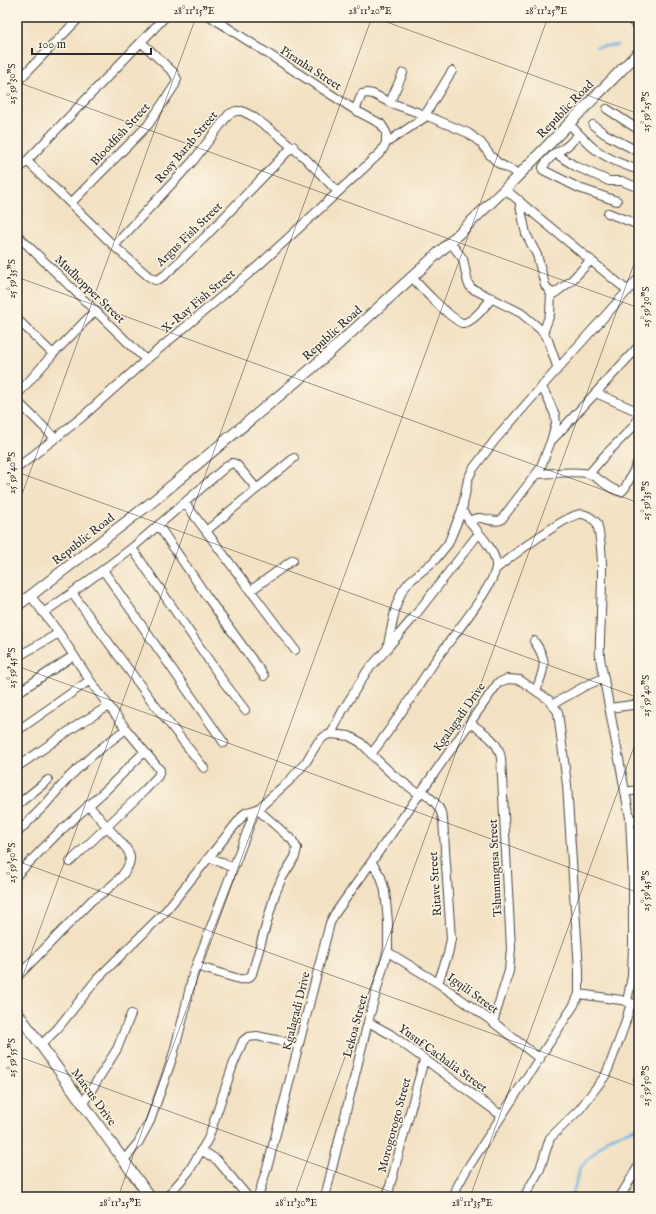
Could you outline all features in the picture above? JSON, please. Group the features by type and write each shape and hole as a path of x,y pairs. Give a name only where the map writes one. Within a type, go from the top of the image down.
{"street":[{"path":"17,82 80,17"},
{"path":"17,171 165,17"},
{"name":"Piranha Street","path":"211,17 355,110 383,126 386,132 386,143"},
{"path":"628,17 639,28"},
{"path":"635,17 639,21"},
{"name":"Bloodfish Street","path":"71,203 148,125 175,85 177,79 173,72 141,42"},
{"name":"Republic Road","path":"17,606 152,502 311,369 450,242 505,189 639,52"},
{"path":"426,116 452,71"},
{"path":"390,102 403,73"},
{"path":"355,110 361,96 365,92 373,94 468,133 475,138 494,160 519,174"},
{"path":"607,109 639,130"},
{"name":"Rosy Barab Street","path":"114,246 193,161 232,112 239,110 252,116 293,146 338,192"},
{"name":"X-Ray Fish Street","path":"17,468 81,418 146,360 259,265 381,152 386,143 426,116"},
{"path":"569,124 598,151 639,170"},
{"path":"593,125 605,134 639,152"},
{"path":"579,134 569,145 555,153 543,166 544,171 579,188 617,200"},
{"name":"Argus Fish Street","path":"27,161 114,246 152,279 159,279 205,237 293,146"},
{"path":"555,153 575,166 609,181 622,181 639,188"},
{"path":"505,189 628,291"},
{"path":"519,200 526,234 539,259 546,287 551,292 557,292 563,289 591,260"},
{"path":"608,213 639,225"},
{"name":"Mudhopper Street","path":"17,236 146,360"},
{"path":"450,242 463,259 468,284 471,288 522,314 543,333 548,340 558,368"},
{"path":"412,277 423,290 462,323 466,323 481,312 492,298"},
{"path":"387,649 396,606 402,591 410,581 434,561 446,547 455,530 462,510 468,479 473,469 558,368 639,278"},
{"path":"543,333 550,314 551,292"},
{"path":"17,395 53,354 95,311"},
{"path":"17,319 53,354"},
{"path":"551,441 639,346"},
{"path":"469,521 479,517 494,521 501,520 512,507 544,461 556,423 555,415 542,387"},
{"path":"596,393 639,412"},
{"path":"17,401 55,438"},
{"path":"589,474 605,455 631,429 639,418"},
{"path":"206,531 294,458"},
{"path":"536,474 581,472 589,474 621,492 625,488 639,460"},
{"path":"43,613 132,548 222,470 233,463 239,467 257,489"},
{"path":"185,503 295,650"},
{"path":"371,754 398,719 435,660 463,625 490,582 496,569 492,552 462,510"},
{"path":"496,569 554,527 575,515 583,514 595,520 598,528 602,565 599,642 600,658 626,792 635,851 636,972 632,1003 610,1067 605,1076 580,1109 550,1138 540,1169 524,1197"},
{"path":"158,525 264,676"},
{"path":"124,1160 138,1143 150,1121 172,1059 183,1018 191,978 256,810 290,780 306,762 321,739 331,734 343,710 367,671 413,618 479,533"},
{"path":"132,548 223,681 245,710"},
{"path":"250,591 293,560"},
{"path":"103,570 224,743"},
{"path":"72,593 151,700 204,768"},
{"path":"30,595 59,633 73,656 126,729 160,770 159,774 145,790 70,862"},
{"path":"17,657 59,633"},
{"path":"534,641 542,654 544,662 542,675 536,691"},
{"path":"17,693 73,656"},
{"path":"454,1197 457,1186 467,1169 501,1115 540,1059 574,1005 579,994 579,970 567,785 558,715 553,704 585,686 604,678"},
{"name":"Kgalagadi Drive","path":"258,1197 332,919 342,901 372,863 500,681 516,679 536,691 553,704"},
{"path":"17,731 90,680"},
{"path":"610,708 639,704"},
{"path":"17,767 109,706"},
{"name":"Tshunungusa Street","path":"470,723 490,737 498,749 501,758 511,948 508,976 492,1022"},
{"path":"17,833 95,753 126,729"},
{"name":"Ritave Street","path":"331,734 346,735 354,738 392,774 439,808 442,814 450,939 448,954 438,983"},
{"path":"17,875 57,834 106,790 144,752"},
{"path":"17,805 48,780"},
{"path":"626,792 639,790"},
{"path":"17,977 92,900 116,881 130,862 130,855 126,848 88,805"},
{"path":"41,1045 58,1028 97,979 164,913 244,814 256,810"},
{"path":"196,966 244,980 249,978 252,974 275,894 282,878 295,857 297,848 292,840 256,810"},
{"path":"630,820 639,820"},
{"path":"209,857 233,868"},
{"name":"Lekoa Street","path":"325,1197 368,1022 388,952 388,922 385,891 381,877 372,863"},
{"name":"Igqili Street","path":"388,952 438,983 540,1059"},
{"path":"579,994 632,1003"},
{"name":"Marcus Drive","path":"17,1012 150,1197"},
{"path":"83,1104 117,1049 131,1014"},
{"name":"Yusuf Cachalia Street","path":"368,1022 390,1034 501,1115"},
{"path":"166,1197 189,1171 211,1132 233,1065 243,1041 248,1037 258,1036 299,1045"},
{"name":"Morogorogo Street","path":"387,1197 424,1060"},
{"path":"202,1150 217,1160 248,1197"},
{"path":"620,1197 639,1165"}],"waterway":[{"path":"596,47 618,45"},
{"path":"572,1197 580,1168 608,1138 639,1127"}]}
